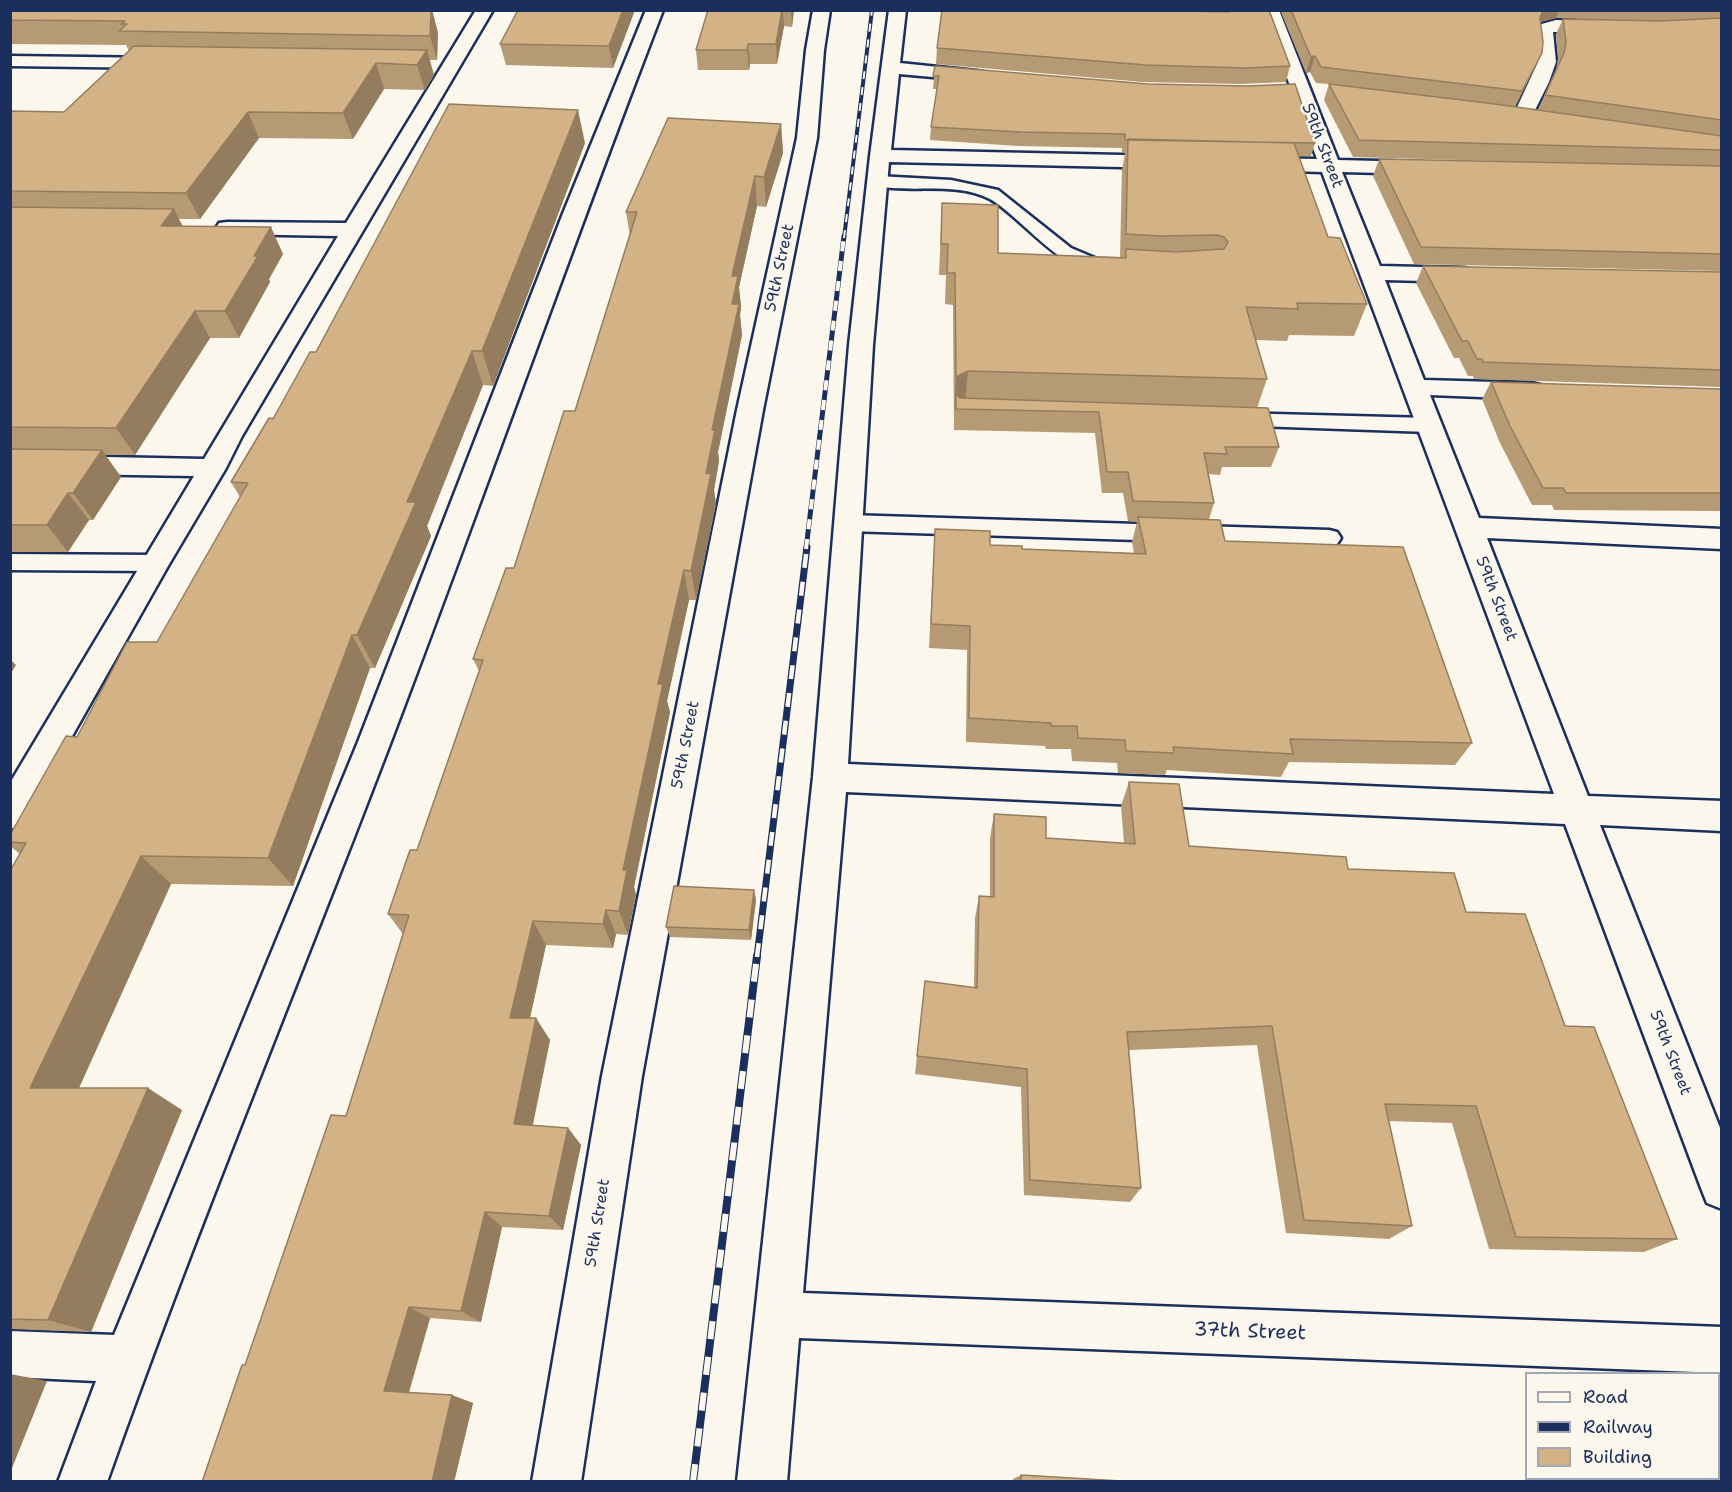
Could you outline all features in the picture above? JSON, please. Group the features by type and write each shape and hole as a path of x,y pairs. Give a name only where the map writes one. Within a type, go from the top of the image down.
{"street":[{"path":"10,815 155,563 213,468 229,436 354,230 440,68 485,10"},
{"path":"82,1482 127,1359 374,742 569,228 655,10"},
{"name":"59th Street","path":"556,1482 622,1076 750,410 807,138 815,50 822,10"},
{"path":"762,1482 830,777 861,345 878,168 898,10"},
{"name":"59th Street","path":"1267,14 1301,91 1722,1188"},
{"path":"1522,118 1547,62 1544,29 1556,25 1618,27"},
{"path":"10,61 178,63"},
{"path":"891,68 998,78"},
{"path":"1499,114 1546,121"},
{"path":"878,168 1188,163"},
{"path":"1235,164 1437,168"},
{"path":"212,228 354,230"},
{"path":"1370,273 1487,275"},
{"path":"1415,387 1557,392"},
{"path":"10,464 213,468"},
{"path":"1468,527 1722,539"},
{"path":"830,777 1722,816"},
{"name":"37th Street","path":"779,1315 1722,1350"},
{"path":"10,1354 127,1359"}],"lane":[{"path":"878,168 994,194 1063,252 1083,263 1116,271"},
{"path":"1215,419 1429,425"},
{"path":"848,523 1329,538"},
{"path":"10,562 155,563"}],"building":[{"path":"10,10 431,10 430,36 119,31 127,24 121,24 125,21 10,20"},
{"path":"518,10 623,10 609,46 500,44"},
{"path":"708,10 782,10 776,44 748,44 747,50 696,50"},
{"path":"942,10 1228,12 1269,10 1290,66 1245,68 1146,65 937,48"},
{"path":"1291,10 1543,10 1540,18 1542,53 1522,91 1321,67 1315,56 1311,57"},
{"path":"1722,18 1722,120 1545,95 1564,53 1566,42 1563,19 1661,21"},
{"path":"134,46 427,50 417,65 376,63 343,113 248,112 186,193 10,191 10,111 64,112"},
{"path":"935,66 1148,84 1247,86 1295,84 1315,143 1125,140 1125,134 931,127 939,76 933,76"},
{"path":"1329,84 1495,104 1722,136 1722,150 1359,140"},
{"path":"449,104 578,110 482,351 472,351 407,502 416,502 357,635 352,635 268,858 141,856 30,1088 148,1088 48,1320 10,1319 10,871 26,843 10,842 10,835 66,736 77,737 127,642 157,642 248,483 231,482 269,418 273,419 310,352 316,352"},
{"path":"668,118 781,124 764,177 755,176 732,276 738,276 732,304 739,304 712,430 715,430 706,473 711,474 691,571 684,570 658,684 663,684 623,870 627,870 619,911 606,910 603,924 533,921 510,1018 536,1018 514,1124 568,1128 549,1216 485,1212 461,1311 409,1307 384,1391 452,1395 432,1482 202,1482 331,1115 346,1116 409,915 388,914 410,850 417,850 483,660 473,659 506,568 514,568 564,411 575,411 637,212 626,212"},
{"path":"1128,139 1294,143 1328,237 1340,238 1367,304 1297,303 1298,309 1246,307 1267,379 968,371 956,377 955,273 947,273 948,244 941,244 942,203 998,205 998,253 1126,258 1126,249 1176,252 1224,249 1228,242 1224,237 1217,235 1126,234"},
{"path":"1379,159 1722,166 1722,254 1421,247"},
{"path":"10,207 174,209 161,226 271,227 254,256 258,256 225,311 195,311 116,428 10,427"},
{"path":"1423,266 1722,272 1722,370 1483,362 1482,359 1477,359 1468,341 1462,341"},
{"path":"1491,382 1722,389 1722,493 1566,493 1563,488 1543,488 1510,426"},
{"path":"956,394 960,398 1268,408 1279,447 1225,447 1227,454 1204,453 1214,503 1133,501 1128,472 1107,472 1099,412 956,409"},
{"path":"10,449 102,450 73,493 68,493 47,525 10,525"},
{"path":"1138,517 1220,520 1225,541 1403,547 1472,743 1290,739 1293,754 1173,747 1174,753 1126,751 1125,740 1078,738 1077,726 1051,726 1051,723 969,718 970,626 931,624 935,529 990,531 990,545 1022,546 1022,549 1146,554"},
{"path":"1129,782 1179,784 1189,846 1346,857 1348,869 1454,873 1466,912 1525,914 1565,1026 1594,1027 1677,1239 1516,1237 1476,1106 1385,1104 1412,1226 1304,1220 1272,1026 1127,1032 1141,1188 1030,1180 1027,1069 917,1056 925,981 977,988 979,896 994,897 994,814 1046,817 1046,838 1135,844"},
{"path":"674,886 754,890 749,930 666,927"},
{"path":"1021,1475 1138,1482 1021,1482"}],"railway":[{"path":"844,238 872,10"},
{"path":"806,549 844,236"},
{"path":"757,957 807,547"},
{"path":"693,1482 757,956"}]}
